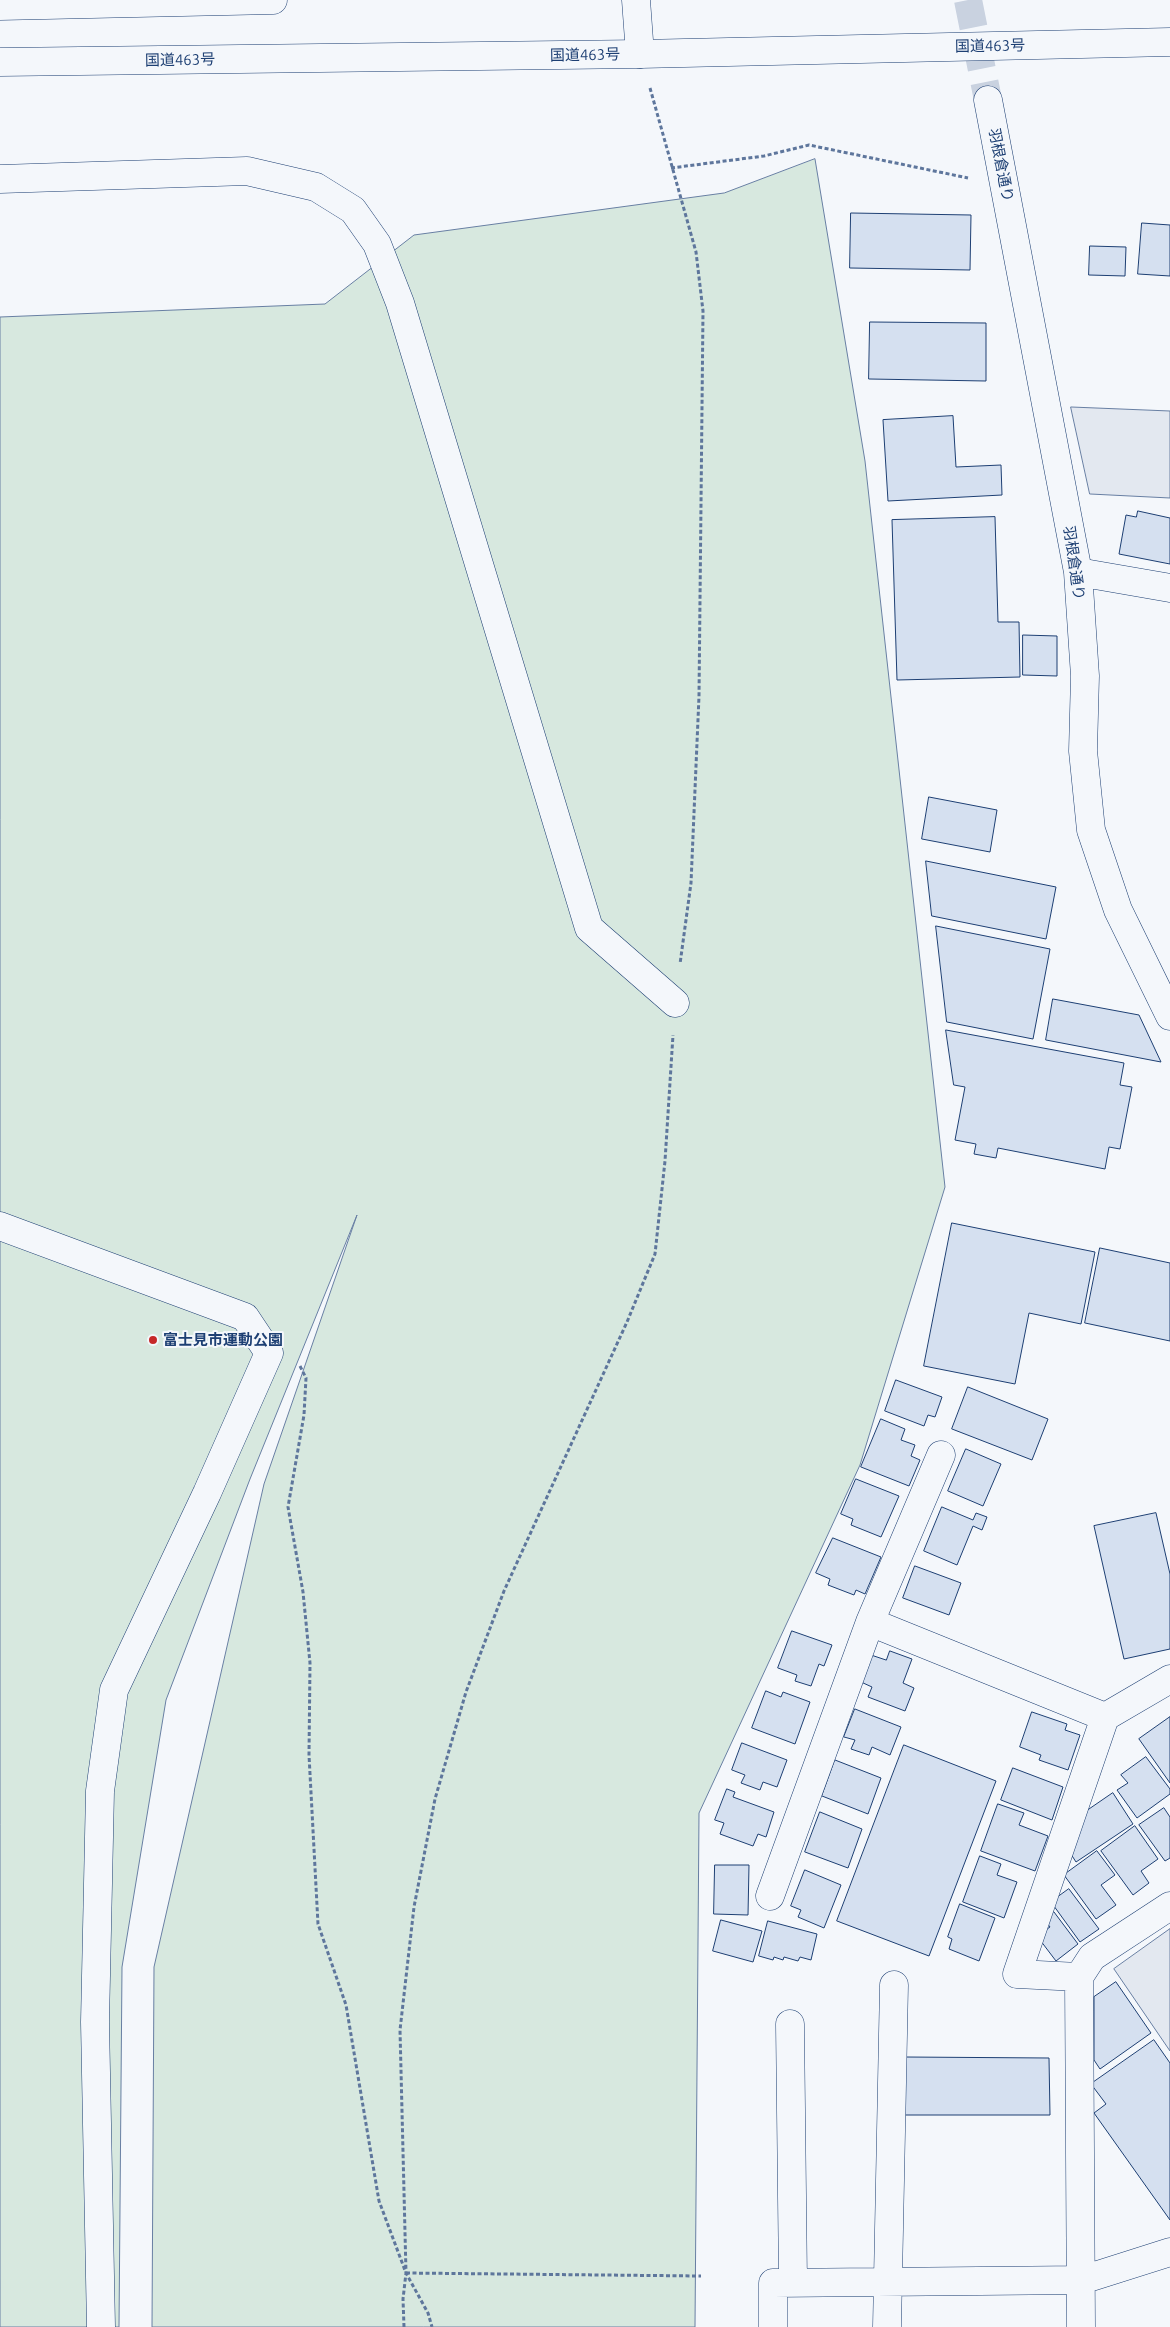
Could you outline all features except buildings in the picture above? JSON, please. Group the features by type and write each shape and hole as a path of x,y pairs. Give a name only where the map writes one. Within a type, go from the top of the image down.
{"main road":[{"path":"0,6 273,0"},
{"path":"636,0 640,54"},
{"name":"国道463号","path":"0,62 640,54 1170,42"},
{"name":"羽根倉通り","path":"988,100 1078,572 1085,676 1083,751 1091,830 1118,910 1170,1016"},
{"path":"0,180 247,171 316,187 353,210 376,244 400,303 589,928 675,1003"},
{"path":"1078,572 1170,588"},
{"path":"0,1226 245,1317 268,1353 208,1492 114,1690 100,1791 96,1993 101,2327"},
{"path":"770,1896 870,1622 941,1456"},
{"path":"870,1622 1105,1717"},
{"path":"1079,1977 1016,1974 1105,1717 1170,1679"},
{"path":"1081,2327 1079,1977 1092,1957 1170,1906"},
{"path":"887,2327 894,1985"},
{"path":"790,2024 793,2282"},
{"path":"773,2327 773,2283 1082,2280 1170,2252"}],"path":[{"path":"404,2327 403,2299 406,2273 400,2030 414,1907 435,1799 466,1692 504,1591 627,1322 654,1254 665,1161 675,1003 691,884 699,696 703,311 696,252 640,54"},
{"path":"671,168 764,156 809,145 972,179"},
{"path":"298,1362 306,1378 304,1415 288,1507 303,1592 310,1663 309,1755 318,1924 346,2005 379,2202 406,2273 428,2313 432,2327"},
{"path":"406,2273 701,2276"}],"shaded area":[{"path":"815,159 865,461 945,1187 860,1465 699,1813 695,2327 152,2327 154,1967 264,1484 357,1215 250,1479 166,1700 122,1967 119,2327 0,2327 0,317 325,304 414,235 724,193"},
{"path":"1071,407 1170,411 1170,498 1090,494"},
{"path":"1170,1929 1170,2051 1114,1969"}],"tunnel":[{"path":"968,0 988,100"}],"place":[{"name":"富士見市運動公園","path":"153,1340"}]}
